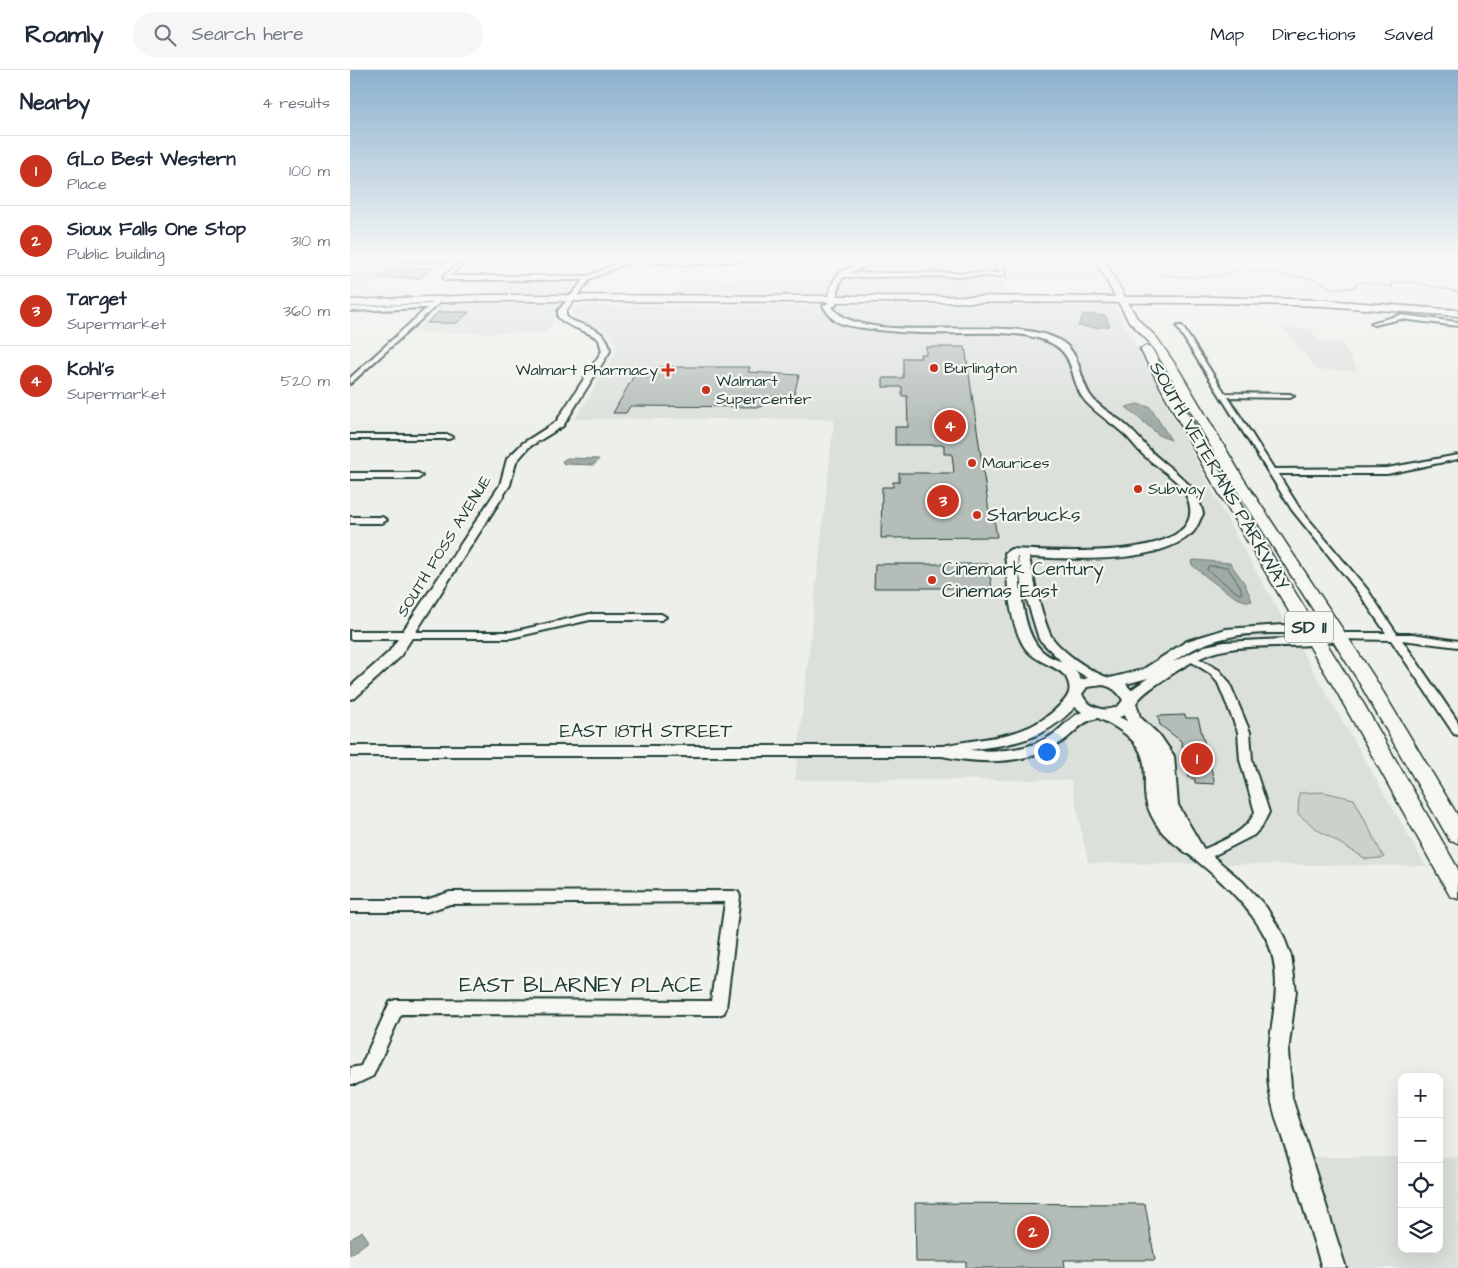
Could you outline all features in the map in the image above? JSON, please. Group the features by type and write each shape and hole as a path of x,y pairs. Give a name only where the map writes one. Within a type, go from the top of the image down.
{"highway":[{"name":"SOUTH VETERANS PARKWAY","path":"1130,314 1138,336 1211,468 1314,636 1458,890"},
{"name":"SOUTH VETERANS PARKWAY","path":"1133,320 1153,340 1173,370 1236,478 1339,636 1458,835"}],"street":[{"path":"350,382 424,314"},
{"name":"SOUTH FOSS AVENUE","path":"350,695 388,663 505,485 511,461 526,445 560,424 606,352 605,342 598,334 562,317 562,314"},
{"path":"832,314 849,322 878,330 1006,330 1037,335 1057,342 1070,354 1088,399 1128,432 1148,454 1180,478 1195,504 1197,514 1194,525 1173,542 1136,552 1017,553"},
{"path":"1374,323 1401,317 1458,324"},
{"path":"1180,327 1309,528 1363,591 1458,731"},
{"path":"1223,395 1290,396"},
{"path":"350,437 450,437"},
{"path":"1272,472 1388,471 1458,457"},
{"path":"350,476 418,476"},
{"path":"350,520 382,520"},
{"path":"1017,553 1036,603 1041,627 1049,644 1074,664 1123,689 1129,701 1133,719 1156,740 1166,756 1170,806 1201,855"},
{"path":"1017,553 1021,623 1027,642 1036,653 1072,675 1076,694 1082,706 1121,724 1145,747 1151,758 1152,798 1157,810 1176,838 1201,855 1255,906 1274,936 1282,955 1287,975 1288,999 1278,1044 1276,1069 1280,1098 1334,1268"},
{"path":"1026,577 1029,568 1039,560 1074,553"},
{"path":"350,635 511,634 590,617 661,617"},
{"name":"EAST 18TH STREET","path":"942,751 966,745 1006,742 1032,735 1061,715 1076,694 1090,682 1134,680 1144,676 1186,647 1217,635 1248,630 1314,636 1339,636"},
{"name":"EAST 18TH STREET","path":"350,750 362,752 942,751 965,756 1022,752 1052,742 1074,720 1099,713 1122,710 1143,688 1191,657 1207,650 1227,645 1314,636"},
{"path":"1339,636 1394,636 1458,644"},
{"path":"1191,657 1215,672 1223,682 1244,732 1246,760 1262,812 1257,823 1249,832 1201,855"},
{"name":"EAST BLARNEY PLACE","path":"350,906 426,906 450,898 733,896 718,1008 396,1006 367,1071 356,1076 350,1076"}],"shaded area":[{"path":"433,314 553,314 554,321 545,333 413,333"},
{"path":"572,314 1119,314 1241,545 1426,866 1088,863 1071,780 795,780 834,419 575,419 616,353 617,345 606,331 573,318"},
{"path":"1283,328 1310,329 1320,342 1342,343 1358,371 1317,370"},
{"path":"1323,792 1354,799 1384,858 1366,859 1318,830 1298,814 1299,793"},
{"path":"1312,1157 1398,1157 1398,1253 1443,1253 1443,1157 1458,1157 1458,1268 1347,1268"}],"water":[{"path":"1083,315 1106,316 1110,326 1096,328 1078,326"},
{"path":"1137,404 1150,407 1171,440 1160,436 1126,407"},
{"path":"567,458 599,459 594,465 564,464 562,461"},
{"path":"1191,561 1230,563 1245,584 1252,601 1239,599 1222,588 1192,565"},
{"path":"362,1231 369,1241 350,1255 350,1240"}],"building":[{"path":"437,314 467,314 457,323 427,323"},
{"path":"926,347 965,347 990,518 994,518 997,537 881,538 882,487 893,487 893,482 899,482 899,473 954,473 952,454 944,454 944,445 895,445 895,427 908,427 907,396 902,396 902,387 883,387 883,378 903,378 903,358 921,358 920,354 926,354"},
{"name":"Walmart Supercenter","path":"656,367 750,367 748,372 799,375 794,395 765,397 762,407 630,406 626,413 613,413 636,372 653,372"},
{"name":"Cinemark Century Cinemas East","path":"875,564 988,564 992,588 874,588"},
{"path":"1185,715 1186,718 1198,718 1215,784 1195,783 1195,779 1189,778 1181,741 1160,725 1158,716"},
{"path":"915,1203 1145,1204 1155,1260 1064,1260 1065,1268 966,1268 966,1262 916,1262"}],"place":[{"name":"Burlington","path":"934,368"},
{"name":"Walmart Pharmacy","path":"668,370"},
{"name":"Walmart Supercenter","path":"706,390"},
{"name":"Kohl's","path":"950,426"},
{"name":"Maurices","path":"972,463"},
{"name":"Subway","path":"1138,489"},
{"name":"Target","path":"943,501"},
{"name":"Starbucks","path":"977,515"},
{"name":"Cinemark Century Cinemas East","path":"932,580"},
{"name":"GLo Best Western","path":"1197,759"},
{"name":"Sioux Falls One Stop","path":"1033,1232"}]}
